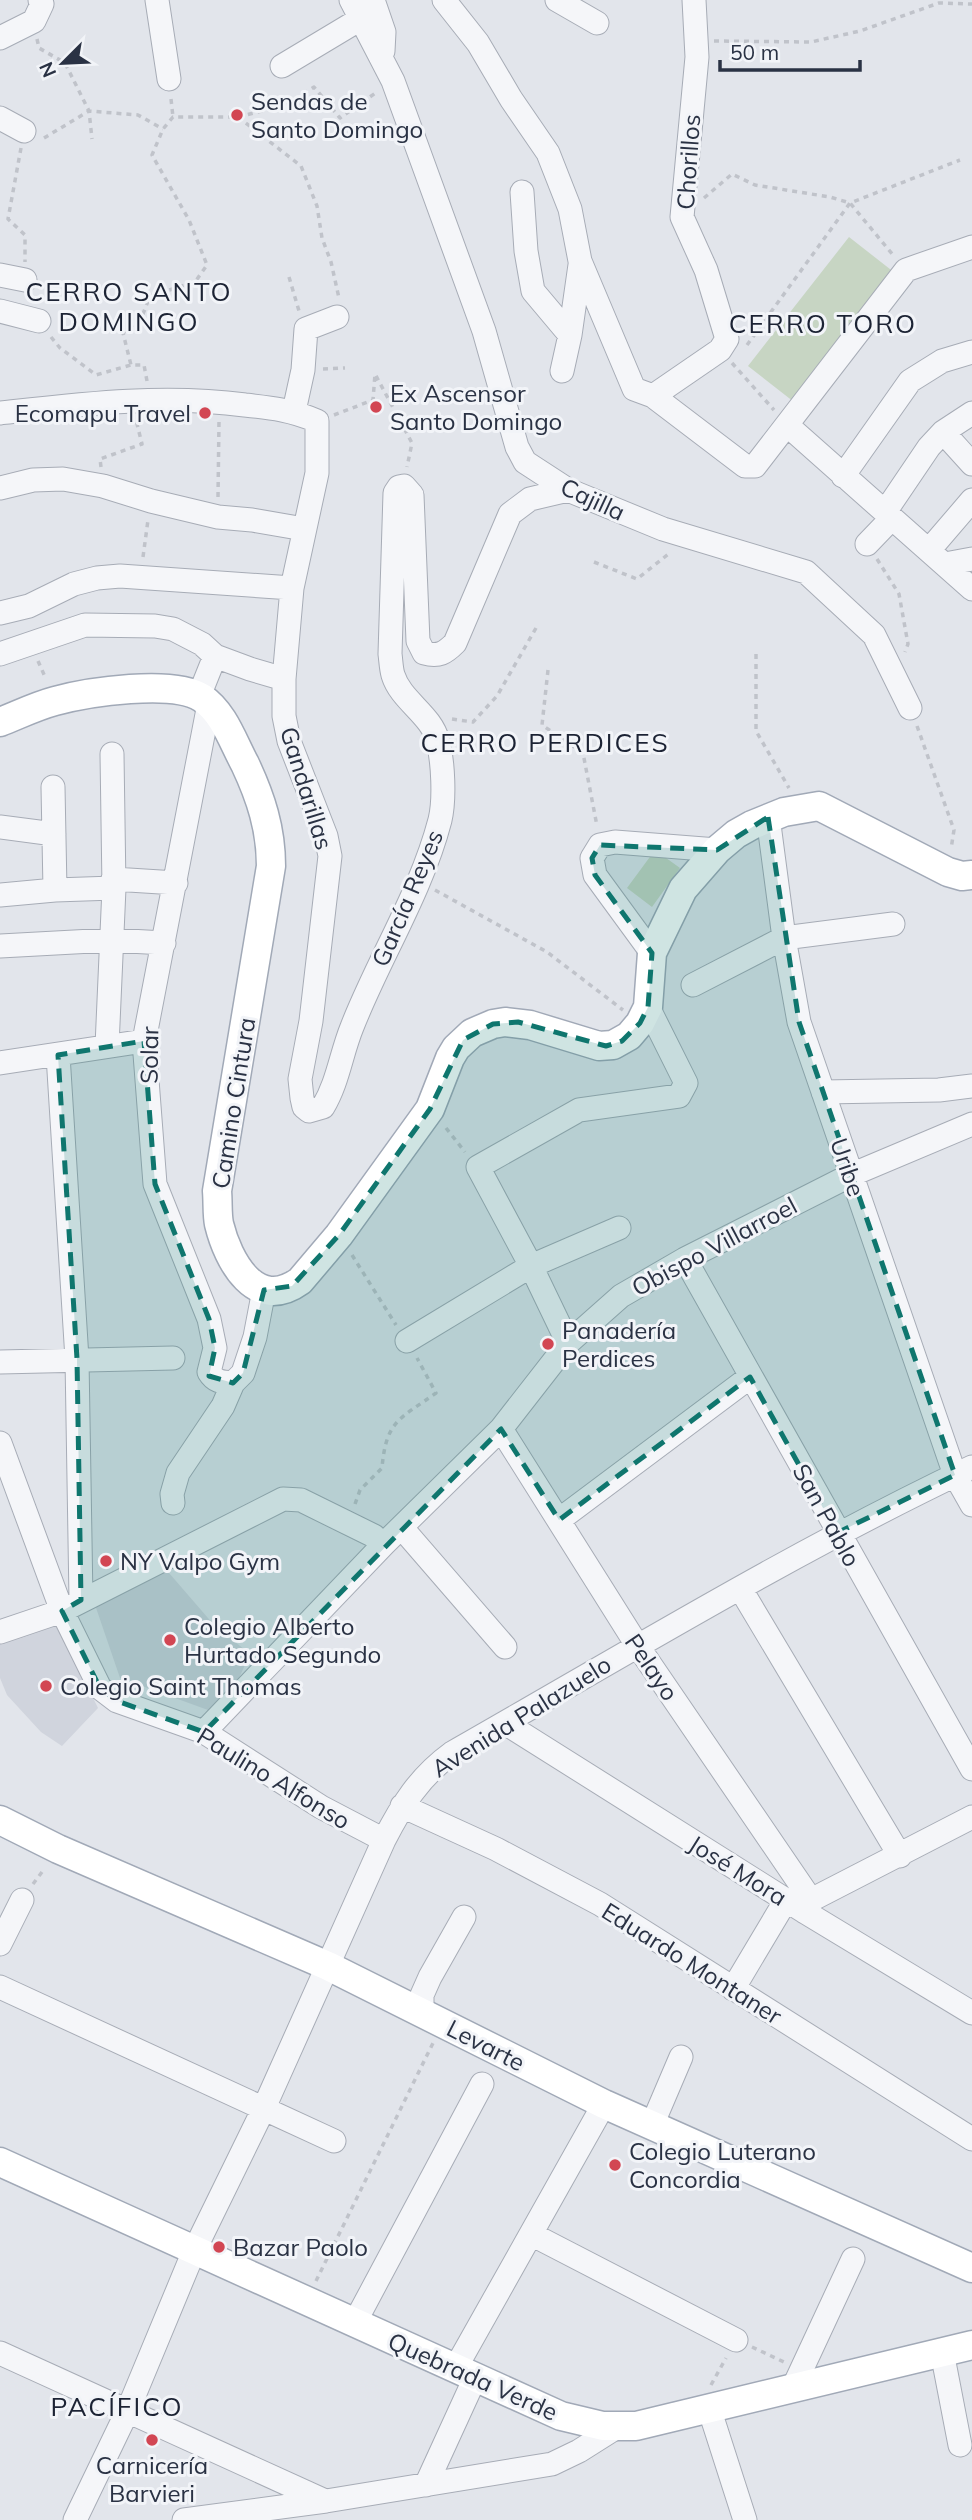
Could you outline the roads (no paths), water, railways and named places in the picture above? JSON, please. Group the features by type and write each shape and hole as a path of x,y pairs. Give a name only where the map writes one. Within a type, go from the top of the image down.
{"main road":[{"path":"0,722 55,701 125,689 173,689 204,700"},
{"name":"Camino Cintura","path":"204,700 228,728 253,782 266,816 271,849 271,866 217,1191 219,1223 227,1247 243,1275 256,1287 264,1290"},
{"path":"264,1290 273,1292 300,1281 339,1235 430,1109 456,1048 463,1040 482,1027 518,1022 592,1045 606,1046 622,1041 644,1015 652,953 683,889 717,850 736,834 768,817 818,806 960,874"},
{"name":"Levarte","path":"0,1821 58,1849 328,1966 604,2104 972,2268"},
{"name":"Quebrada Verde","path":"0,2162 465,2374 575,2421 617,2427 636,2426 702,2410 798,2379 972,2345"}],"street":[{"path":"157,0 169,79"},
{"path":"444,0 478,43 511,99 548,153 570,209 580,261 634,389 653,396 746,466 755,466 906,270 972,247"},
{"path":"557,0 597,23"},
{"name":"Chorillos","path":"653,396 730,352 706,270 682,217 698,41 694,0"},
{"path":"282,66 362,6"},
{"name":"Cajilla","path":"362,6 393,81 484,331 517,447 525,462 568,490 663,529 806,572 874,635 910,708"},
{"path":"0,38 37,11"},
{"path":"0,118 24,131"},
{"path":"522,192 526,251 533,291 570,335"},
{"path":"562,371 580,261"},
{"path":"0,275 26,280"},
{"path":"0,311 39,321"},
{"path":"0,413 130,399 219,402 294,411 303,370 306,329 337,317"},
{"path":"843,476 910,381 942,360 972,352"},
{"name":"Gandarillas","path":"294,411 317,421 317,473 292,588 284,679 284,716 289,741 326,836 330,856 311,1021 300,1079 304,1107 309,1111"},
{"path":"867,544 929,447 943,432 972,413"},
{"path":"787,425 972,589"},
{"path":"943,432 972,464"},
{"path":"1,485 33,480 62,480 103,486 218,517 304,529"},
{"name":"García Reyes","path":"309,1111 323,1107 333,1090 351,1028 418,880 440,818 442,776 438,739 425,716 403,692 393,676 390,654 395,493 399,487 408,491 418,641 424,653 434,656 445,653 455,643 510,514 530,499 568,490"},
{"path":"937,557 972,500"},
{"path":"937,557 972,559"},
{"path":"0,613 29,606 74,584 108,577 292,588"},
{"path":"0,654 85,625 155,626 173,629 202,644 215,656 250,670 284,679"},
{"name":"Solar","path":"215,656 204,700 176,883 144,1041 158,1193 209,1319 215,1348 209,1372 220,1382 233,1383"},
{"path":"107,1046 113,884 112,754"},
{"path":"53,788 55,890"},
{"name":"Uribe","path":"768,817 784,938 799,1022 851,1175 964,1471 972,1505"},
{"path":"0,827 54,834"},
{"path":"652,953 595,875 592,858 600,845 615,842 717,850"},
{"path":"0,895 113,884 176,883"},
{"path":"693,985 784,938 893,924"},
{"path":"0,946 111,940 164,943"},
{"path":"568,1343 531,1266 478,1167 579,1110 679,1096 686,1083 644,1015"},
{"path":"0,1063 144,1041"},
{"path":"58,1055 77,1359 71,1605"},
{"path":"823,1092 939,1090 972,1086"},
{"name":"Obispo Villarroel","path":"204,1732 384,1544 501,1429 568,1343 621,1296 685,1259 851,1175 972,1124"},
{"path":"407,1341 531,1266 620,1228"},
{"name":"San Pablo","path":"685,1259 837,1534 972,1769"},
{"path":"173,1503 172,1494 178,1473 223,1406 233,1383 243,1373 250,1354 264,1290"},
{"path":"0,1362 173,1358"},
{"path":"559,1520 750,1377"},
{"name":"Pelayo","path":"501,1429 801,1904"},
{"name":"Paulino Alfonso","path":"0,1443 71,1605 100,1688 117,1701 204,1732 321,1807 384,1840"},
{"name":"Avenida Palazuelo","path":"75,2520 128,2410 194,2250 263,2110 384,1840 412,1790 438,1763 637,1645 837,1534 964,1471"},
{"path":"0,1632 71,1605 283,1499 301,1500 374,1536"},
{"path":"402,1528 505,1647"},
{"path":"740,1588 900,1856"},
{"name":"José Mora","path":"505,1723 801,1904 972,2014"},
{"name":"Eduardo Montaner","path":"402,1806 496,1849 600,1904 972,2139"},
{"path":"733,1989 801,1904 900,1856 972,1817"},
{"path":"0,1944 22,1900"},
{"path":"432,2017 422,1995 464,1917"},
{"path":"0,1987 334,2141"},
{"path":"652,2125 681,2057"},
{"path":"354,2323 481,2084"},
{"path":"426,2485 465,2374 531,2234 604,2104"},
{"path":"531,2234 736,2340"},
{"path":"798,2379 853,2259"},
{"path":"942,2352 960,2445"},
{"path":"0,2353 326,2501"},
{"path":"702,2410 746,2520"},
{"path":"184,2520 326,2501 552,2464 617,2427"}],"place":[{"name":"Sendas de Santo Domingo","path":"237,115"},
{"name":"Ex Ascensor Santo Domingo","path":"376,407"},
{"name":"Ecomapu Travel","path":"205,413"},
{"name":"Panadería Perdices","path":"548,1344"},
{"name":"NY Valpo Gym","path":"106,1561"},
{"name":"Colegio Alberto Hurtado Segundo","path":"170,1640"},
{"name":"Colegio Saint Thomas","path":"46,1686"},
{"name":"Colegio Luterano Concordia","path":"615,2165"},
{"name":"Bazar Paolo","path":"219,2247"},
{"name":"Carnicería Barvieri","path":"152,2440"}],"district":[{"name":"CERRO SANTO DOMINGO","path":"129,306"},
{"name":"CERRO TORO","path":"823,323"},
{"name":"CERRO PERDICES","path":"545,742"},
{"name":"PACÍFICO","path":"117,2406"}]}
